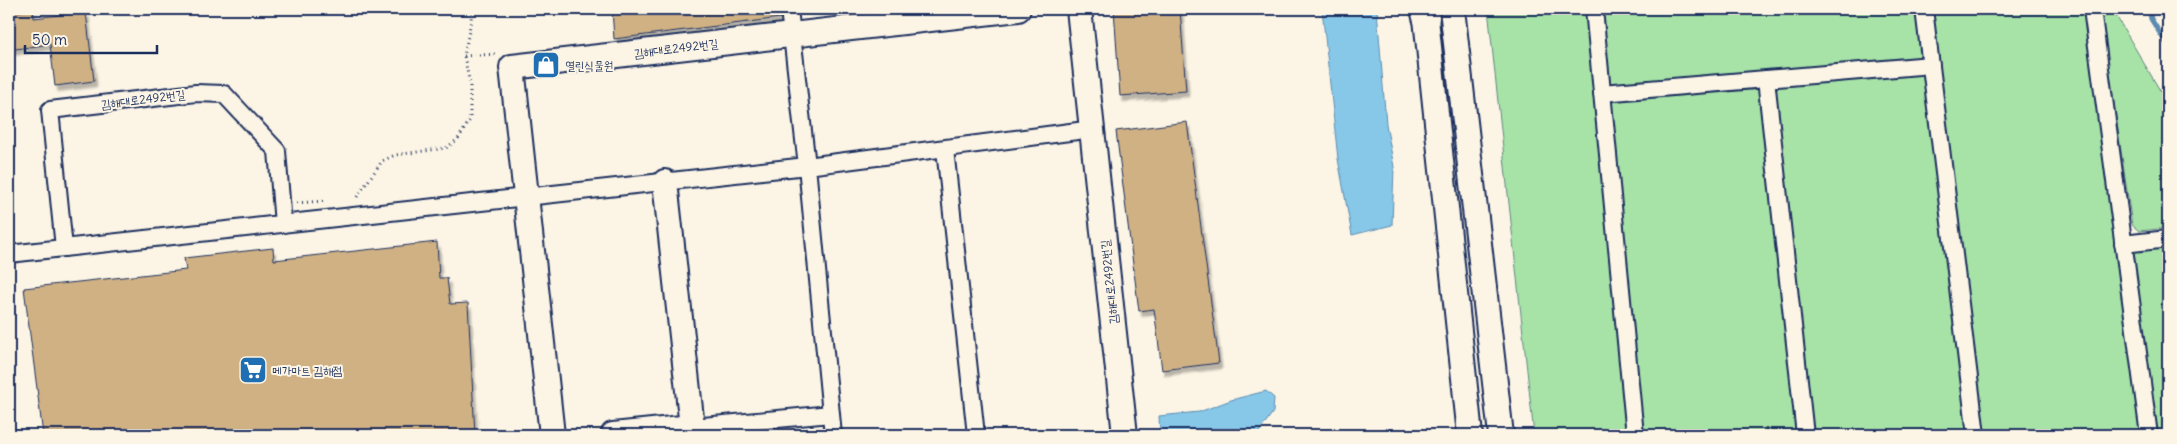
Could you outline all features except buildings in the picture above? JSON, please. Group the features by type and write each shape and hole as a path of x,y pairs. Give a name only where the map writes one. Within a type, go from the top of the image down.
{"street":[{"path":"789,9 808,166 833,435"},
{"name":"김해대로2492번길","path":"552,435 512,67 1018,9"},
{"name":"김해대로2492번길","path":"1079,9 1125,435"},
{"path":"1452,9 1501,435"},
{"path":"1594,9 1635,435"},
{"path":"1924,9 1976,435"},
{"path":"2092,9 2149,435"},
{"path":"1425,11 1470,435"},
{"path":"1602,93 1931,65"},
{"path":"1766,79 1805,435"},
{"name":"김해대로2492번길","path":"64,248 50,110 196,93 224,94 277,151 283,224"},
{"path":"9,254 808,166 1093,129"},
{"path":"945,149 976,435"},
{"path":"665,182 692,427"},
{"path":"2123,244 2168,239"},
{"path":"613,435 831,414"}],"path":[{"path":"357,197 382,162 395,155 446,148 458,139 470,120 471,100 464,56 472,9"},
{"path":"464,56 505,54"}],"green space":[{"path":"1488,9 2088,9 2120,247 2168,246 2168,435 1534,435"},
{"path":"2100,9 2112,9 2168,104 2168,228 2139,231 2132,225"}],"water":[{"path":"1322,9 1377,9 1386,124 1394,167 1392,225 1352,235 1338,159"},
{"path":"1266,391 1274,398 1273,412 1257,435 1160,435 1159,416 1199,412 1231,400"}],"waterway":[{"path":"2149,9 2151,19 2168,46"}],"place":[{"name":"열린식물원","path":"546,65"},
{"name":"메가마트 김해점","path":"253,370"}]}
